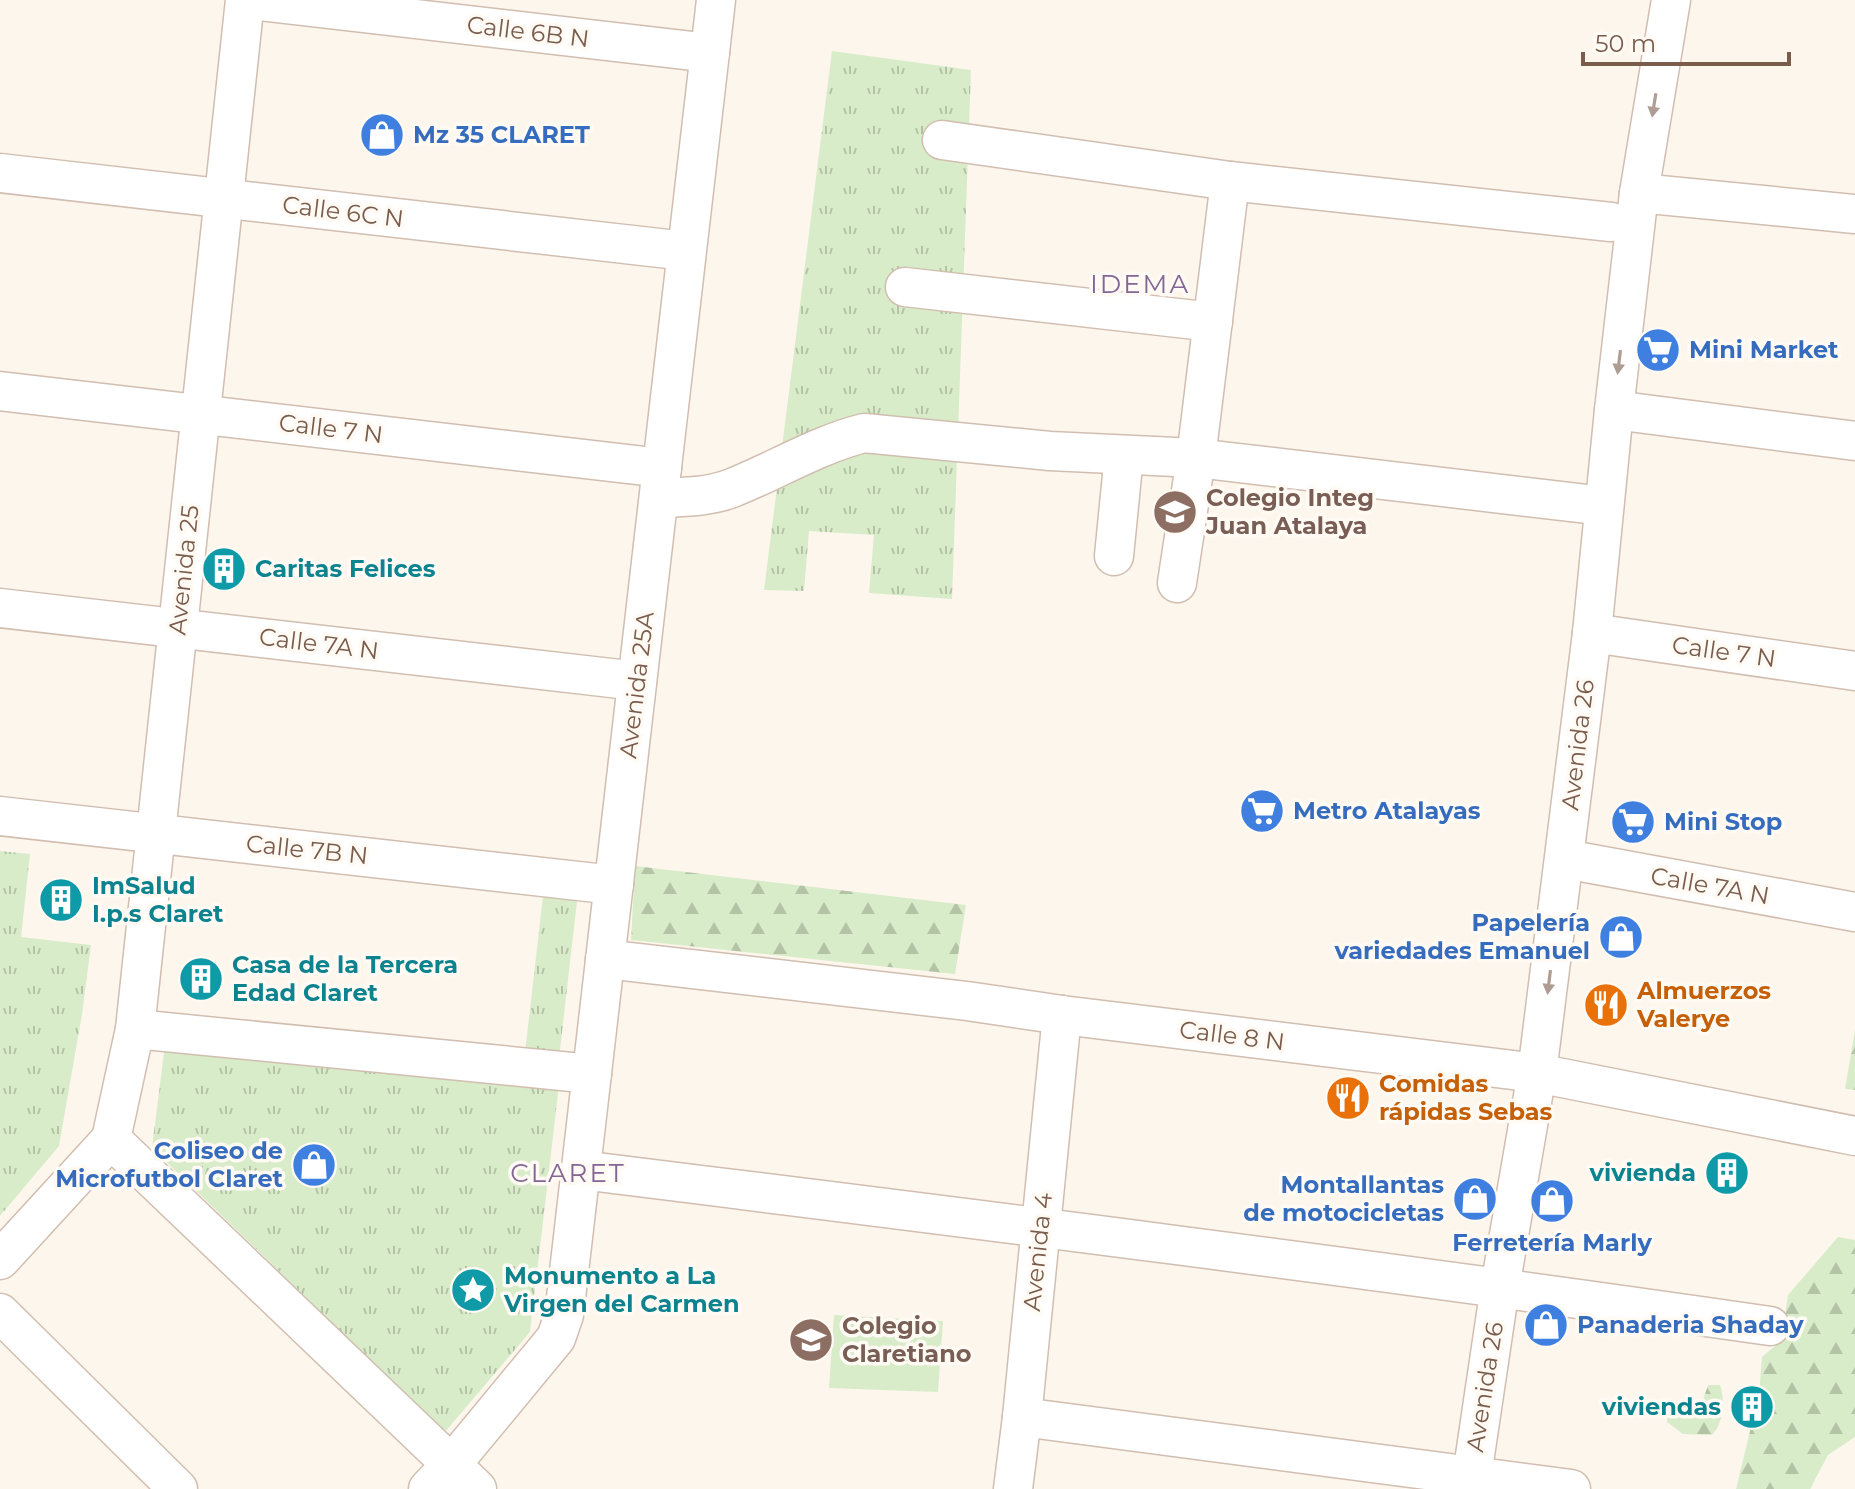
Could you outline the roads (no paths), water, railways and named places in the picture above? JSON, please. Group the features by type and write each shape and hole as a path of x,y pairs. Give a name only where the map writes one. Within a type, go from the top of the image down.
{"street":[{"name":"Calle 6B N","path":"248,0 710,53"},
{"name":"Avenida 25","path":"111,1139 135,1029 200,414 248,0"},
{"name":"Avenida 25A","path":"452,1481 556,1338 564,1315 716,0"},
{"name":"Avenida 26","path":"1471,1482 1500,1287 1537,1073 1592,633 1639,193 1671,0"},
{"path":"942,140 1230,181 1611,222"},
{"name":"Calle 6C N","path":"0,173 686,251"},
{"path":"1177,583 1196,458 1230,181"},
{"path":"1639,193 1855,214"},
{"path":"905,287 1213,322"},
{"name":"Calle 7 N","path":"0,391 200,414 660,483 696,497 730,489 842,438 864,433 1050,451 1196,458 1604,506"},
{"path":"1614,410 1855,441"},
{"path":"1114,556 1124,455"},
{"name":"Calle 7A N","path":"0,608 637,681"},
{"name":"Calle 7 N","path":"1592,633 1855,671"},
{"name":"Calle 7B N","path":"0,816 614,885"},
{"name":"Calle 7A N","path":"1565,859 1855,912"},
{"name":"Calle 8 N","path":"605,959 1537,1073 1855,1136"},
{"name":"Avenida 4","path":"1013,1489 1062,1015"},
{"path":"135,1029 592,1074"},
{"path":"0,1260 111,1139 452,1481"},
{"path":"581,1170 1500,1287 1770,1326"},
{"path":"0,1313 178,1489"},
{"path":"1022,1417 1471,1482 1571,1489"}],"place":[{"name":"Mz 35 CLARET","path":"382,135"},
{"name":"Mini Market","path":"1658,350"},
{"name":"Colegio Integ Juan Atalaya","path":"1175,512"},
{"name":"Caritas Felices","path":"224,569"},
{"name":"Metro Atalayas","path":"1262,811"},
{"name":"Mini Stop","path":"1633,822"},
{"name":"ImSalud I.p.s Claret","path":"61,900"},
{"name":"Papelería variedades Emanuel","path":"1621,937"},
{"name":"Casa de la Tercera Edad Claret","path":"201,979"},
{"name":"Almuerzos Valerye","path":"1606,1005"},
{"name":"Comidas rápidas Sebas","path":"1348,1098"},
{"name":"Coliseo de Microfutbol Claret","path":"314,1165"},
{"name":"vivienda","path":"1727,1173"},
{"name":"Montallantas de motocicletas","path":"1475,1199"},
{"name":"Ferretería Marly","path":"1552,1201"},
{"name":"Monumento a La Virgen del Carmen","path":"473,1290"},
{"name":"Panaderia Shaday","path":"1546,1325"},
{"name":"Colegio Claretiano","path":"811,1340"},
{"name":"viviendas","path":"1752,1407"}],"district":[{"name":"IDEMA","path":"1140,284"},
{"name":"CLARET","path":"568,1173"}]}
